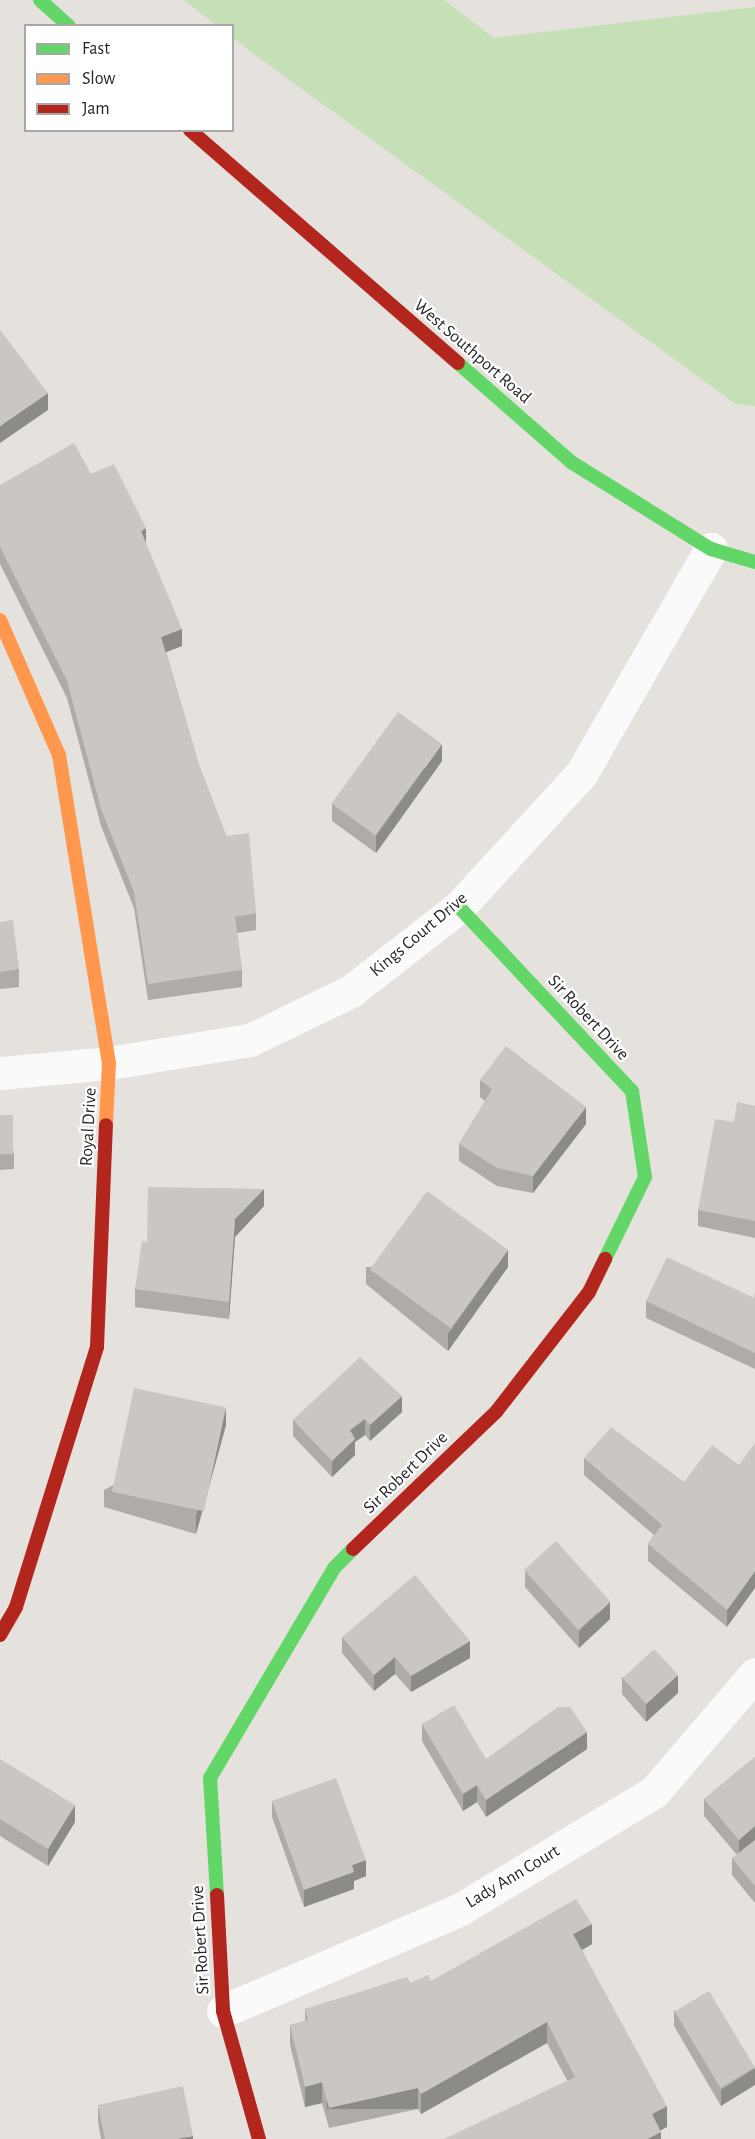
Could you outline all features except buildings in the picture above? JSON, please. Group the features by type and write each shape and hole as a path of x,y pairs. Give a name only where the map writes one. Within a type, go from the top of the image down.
{"street":[{"path":"40,0 67,24"},
{"name":"West Southport Road","path":"192,132 571,462 711,549 755,562"},
{"name":"Kings Court Drive","path":"0,1072 109,1064 250,1040 351,991 459,906 581,774 711,549"},
{"name":"Royal Drive","path":"0,620 59,755 109,1064 97,1347 16,1607 0,1635"},
{"name":"Sir Robert Drive","path":"259,2139 223,2011 210,1778 334,1567 496,1412 589,1292 645,1177 632,1091 459,906"},
{"name":"Lady Ann Court","path":"223,2011 459,1910 654,1792 755,1674"}],"green space":[{"path":"184,0 444,0 494,38 755,7 755,406 736,404 248,50 234,39 234,24 215,24"}],"traffic: fast":[{"path":"40,0 67,24"},
{"path":"458,363 571,462 711,549 755,562"},
{"path":"459,907 632,1091 645,1177 605,1259"},
{"path":"217,1895 210,1778 335,1567 353,1549"}],"traffic: slow":[{"path":"0,620 59,755 109,1063 106,1125"}],"traffic: jam":[{"path":"192,132 458,363"},
{"path":"0,1635 16,1607 97,1347 106,1125"},
{"path":"353,1549 496,1412 589,1292 605,1259"},
{"path":"217,1895 223,2011 259,2139"}]}
